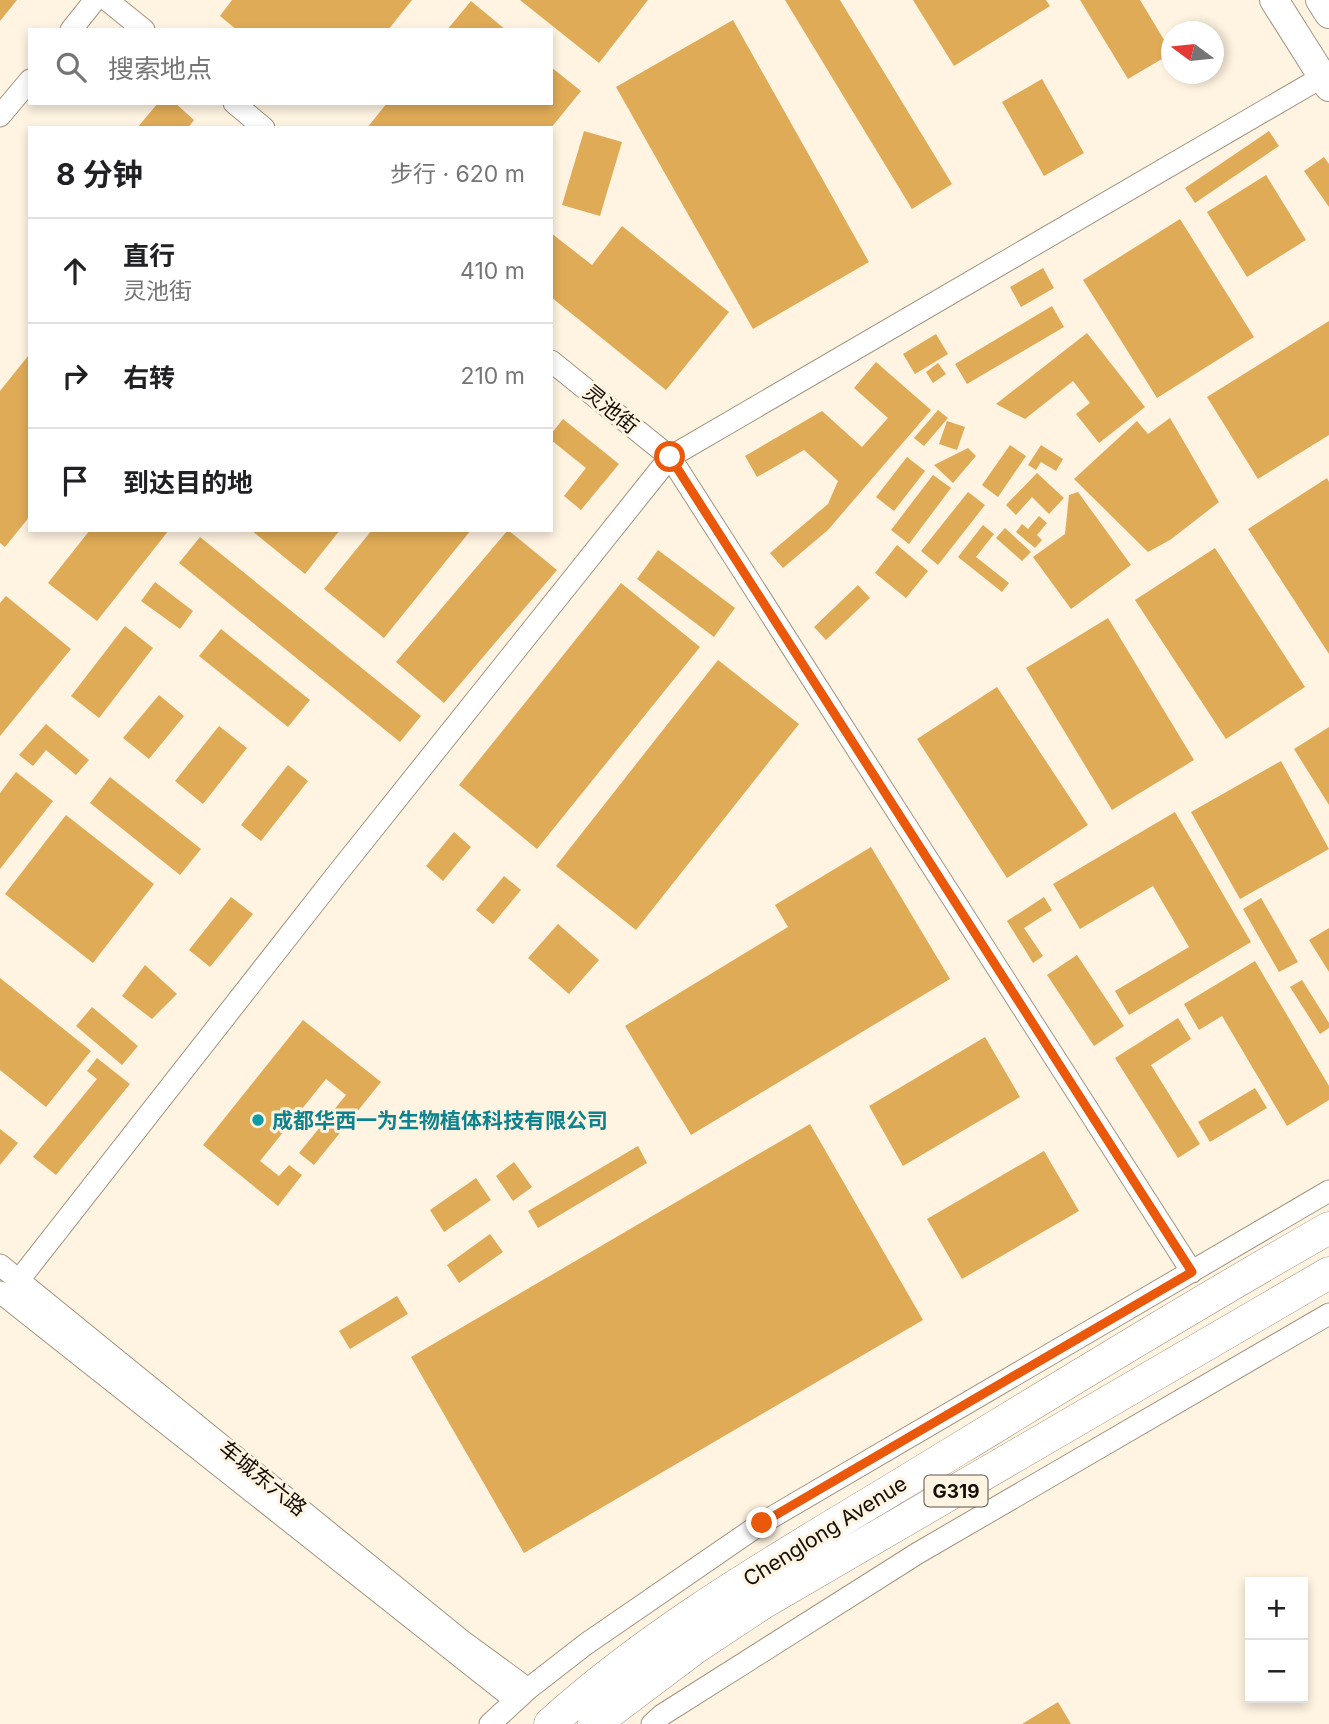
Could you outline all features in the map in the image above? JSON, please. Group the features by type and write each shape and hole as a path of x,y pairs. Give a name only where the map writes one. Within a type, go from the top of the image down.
{"highway":[{"name":"Chenglong Avenue","path":"550,1724 612,1670 752,1575 1207,1298 1329,1228"},
{"name":"Chenglong Avenue","path":"594,1724 695,1648 763,1603 1329,1273"}],"main road":[{"path":"1273,0 1327,79"},
{"path":"1320,0 1329,14"}],"street":[{"path":"73,28 95,0"},
{"path":"107,0 142,28"},
{"path":"19,1280 337,874 670,457 1327,79"},
{"path":"0,116 28,82"},
{"path":"236,105 262,126"},
{"name":"灵池街","path":"553,363 670,457 1192,1272"},
{"path":"490,1724 521,1695 586,1644 762,1523 1329,1191"},
{"name":"车城东六路","path":"0,1265 461,1640 521,1695"},
{"name":"车城东六路","path":"0,1292 521,1695"},
{"path":"652,1724 918,1553 1329,1314"}],"building":[{"path":"0,0 17,0 0,21"},
{"path":"232,0 412,0 390,28 235,28 220,16"},
{"path":"520,0 648,0 599,63"},
{"path":"785,0 840,0 952,184 912,209"},
{"path":"913,0 1046,0 1050,6 954,66"},
{"path":"1080,0 1140,0 1161,35 1161,60 1128,79"},
{"path":"471,1 504,28 449,28"},
{"path":"733,20 869,262 753,329 616,87"},
{"path":"553,69 581,91 553,126 369,126 385,105 553,105"},
{"path":"1042,79 1084,153 1044,176 1002,102"},
{"path":"156,105 177,105 194,120 190,126 139,126"},
{"path":"584,131 622,142 600,216 562,205"},
{"path":"1269,131 1279,146 1195,203 1185,188"},
{"path":"1324,157 1329,164 1329,207 1304,171"},
{"path":"1266,175 1306,240 1247,277 1207,212"},
{"path":"1180,219 1254,337 1157,398 1083,280"},
{"path":"622,226 729,312 666,390 553,299 553,235 592,265"},
{"path":"1043,268 1054,288 1021,307 1010,287"},
{"path":"1052,306 1064,327 967,384 955,364"},
{"path":"1329,321 1329,435 1258,479 1207,397"},
{"path":"1087,333 1145,407 1099,443 1076,414 1090,403 1073,381 1025,419 996,404"},
{"path":"936,334 948,354 915,374 903,354"},
{"path":"28,356 28,518 5,547 0,543 0,391"},
{"path":"876,362 931,410 828,530 783,568 770,553 828,504 838,481 804,450 757,477 745,456 822,411 862,447 888,418 854,388"},
{"path":"938,363 946,374 933,383 926,372"},
{"path":"938,410 948,418 924,446 914,438"},
{"path":"1170,418 1219,502 1170,540 1148,552 1074,479 1137,421 1148,434"},
{"path":"563,419 619,464 581,510 564,496 586,468 553,442 553,432"},
{"path":"947,421 965,427 957,450 939,444"},
{"path":"1010,445 1026,456 998,497 982,485"},
{"path":"1041,445 1063,459 1056,471 1041,462 1036,470 1028,465"},
{"path":"968,448 976,456 953,483 934,465"},
{"path":"907,457 925,471 894,511 876,497"},
{"path":"1037,473 1064,498 1049,514 1032,497 1016,515 1006,505"},
{"path":"933,475 951,488 909,544 891,530"},
{"path":"1327,478 1329,482 1329,654 1248,529"},
{"path":"968,492 985,505 938,565 921,551"},
{"path":"1078,492 1131,565 1071,609 1033,557 1065,534 1069,495"},
{"path":"1039,516 1047,523 1037,535 1042,540 1035,548 1016,532 1022,524 1028,529"},
{"path":"983,525 994,534 976,557 1009,583 1002,592 958,557"},
{"path":"1005,528 1031,552 1022,561 996,538"},
{"path":"88,532 167,532 97,621 48,583"},
{"path":"253,532 338,532 305,574"},
{"path":"370,532 469,532 384,638 324,589"},
{"path":"506,532 510,532 557,570 444,703 396,662"},
{"path":"200,537 421,716 400,742 179,563"},
{"path":"897,545 928,571 906,598 875,573"},
{"path":"1215,548 1305,687 1226,739 1135,600"},
{"path":"658,550 735,608 714,637 637,579"},
{"path":"155,582 193,611 180,629 141,601"},
{"path":"621,583 700,647 537,849 459,785"},
{"path":"858,585 870,598 826,640 814,627"},
{"path":"6,596 71,649 0,736 0,603"},
{"path":"1108,618 1194,760 1112,810 1026,668"},
{"path":"125,626 153,648 99,718 71,696"},
{"path":"221,629 310,700 288,727 199,656"},
{"path":"718,660 799,724 636,930 556,866"},
{"path":"997,687 1088,825 1007,878 917,739"},
{"path":"159,695 184,716 149,759 123,738"},
{"path":"46,724 89,760 76,775 46,750 33,766 19,755"},
{"path":"219,726 247,748 203,804 175,781"},
{"path":"1329,727 1329,805 1294,749"},
{"path":"1281,761 1329,849 1240,899 1191,812"},
{"path":"288,765 308,781 261,841 241,825"},
{"path":"16,772 53,801 0,869 0,793"},
{"path":"110,777 201,849 180,875 90,803"},
{"path":"1175,812 1251,942 1129,1015 1115,991 1189,947 1153,886 1080,929 1053,884"},
{"path":"66,815 154,884 93,963 5,894"},
{"path":"454,832 471,847 443,881 426,866"},
{"path":"871,847 950,979 691,1135 625,1026 788,927 775,905"},
{"path":"504,876 521,890 493,924 476,910"},
{"path":"231,897 253,914 210,967 189,950"},
{"path":"1044,897 1052,910 1024,928 1043,956 1033,963 1007,921"},
{"path":"1261,898 1298,962 1279,972 1243,909"},
{"path":"558,924 599,960 569,994 528,958"},
{"path":"1329,928 1329,972 1309,940"},
{"path":"1077,955 1124,1026 1094,1046 1047,975"},
{"path":"1255,961 1329,1086 1329,1100 1287,1126 1222,1016 1199,1030 1184,1004"},
{"path":"145,965 177,994 152,1019 122,996"},
{"path":"0,978 91,1051 46,1107 0,1070"},
{"path":"1302,980 1329,1023 1329,1028 1320,1034 1290,987"},
{"path":"92,1007 138,1046 122,1065 76,1026"},
{"path":"1178,1018 1191,1039 1151,1065 1200,1144 1178,1158 1115,1058"},
{"name":"成都华西一为生物植体科技有限公司","path":"303,1020 381,1082 314,1165 299,1153 346,1095 326,1079 260,1161 279,1176 289,1165 302,1175 278,1206 203,1145"},
{"path":"985,1037 1020,1097 903,1166 869,1106"},
{"path":"97,1058 130,1084 56,1175 33,1157 97,1079 87,1071"},
{"path":"1255,1088 1267,1108 1210,1142 1198,1122"},
{"path":"810,1124 923,1320 524,1553 411,1357"},
{"path":"0,1129 18,1143 0,1165"},
{"path":"638,1146 647,1163 538,1228 528,1211"},
{"path":"1044,1151 1079,1211 962,1279 927,1219"},
{"path":"514,1162 532,1187 513,1201 496,1176"},
{"path":"476,1178 491,1200 444,1232 430,1210"},
{"path":"490,1234 503,1252 459,1283 447,1265"},
{"path":"397,1296 408,1314 350,1349 339,1331"},
{"path":"1058,1702 1071,1724 1022,1724"}],"place":[{"name":"成都华西一为生物植体科技有限公司","path":"258,1120"}],"route":[{"path":"670,457 1192,1272 762,1523"}]}
